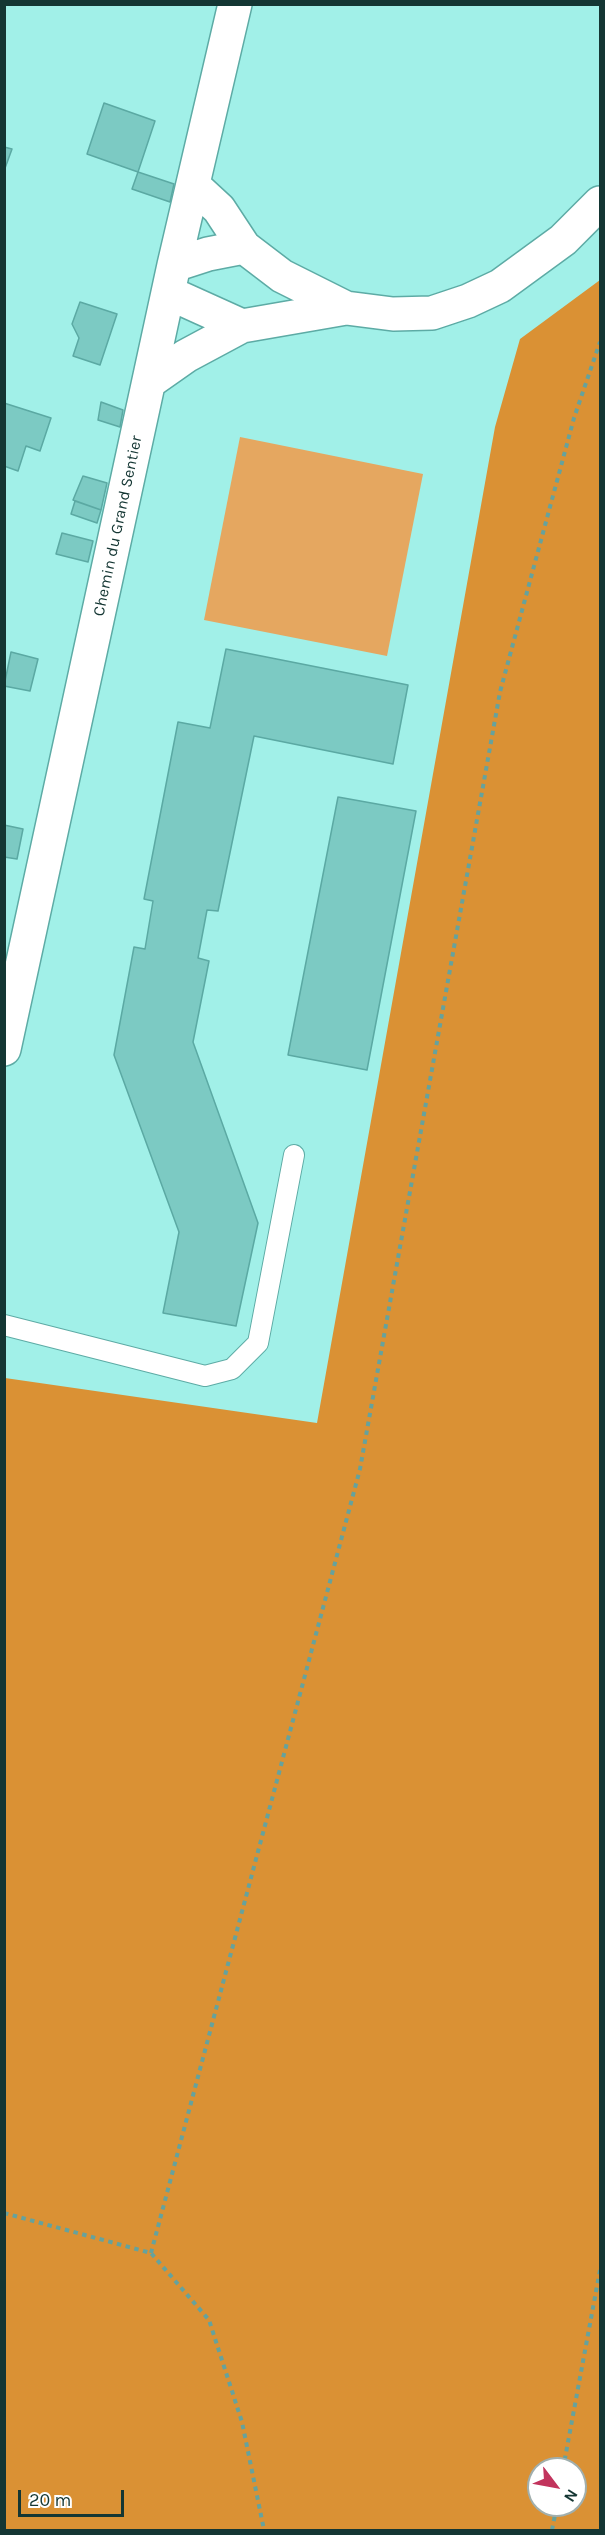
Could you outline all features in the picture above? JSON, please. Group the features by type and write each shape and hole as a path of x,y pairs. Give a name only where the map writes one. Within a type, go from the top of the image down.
{"street":[{"name":"Chemin du Grand Sentier","path":"4,1049 149,382 235,4"},
{"path":"193,185 219,209 244,247 282,276 346,308"},
{"path":"149,382 186,356 242,326 346,308 393,314 432,313 468,301 500,286 563,240 600,203"},
{"path":"242,326 172,279 208,254 244,247"}],"lane":[{"path":"4,1325 205,1376 232,1368 258,1343 294,1155"}],"path":[{"path":"151,2253 360,1469 500,692 574,418 600,342"},
{"path":"4,2213 151,2253 209,2320 242,2422 264,2530"},
{"path":"565,2457 600,2270"}],"shaded area":[{"path":"600,280 600,2530 5,2530 5,1378 317,1423 495,427 520,339"},
{"path":"240,437 423,474 387,656 204,620"}],"building":[{"path":"104,103 155,121 138,172 87,154"},
{"path":"4,147 12,149 4,171"},
{"path":"138,172 174,184 170,202 132,189"},
{"path":"80,302 117,314 100,365 73,356 79,338 72,324"},
{"path":"101,402 123,410 120,427 98,420"},
{"path":"4,403 51,418 40,451 26,446 18,471 4,466"},
{"path":"83,476 107,483 101,510 73,500"},
{"path":"75,501 101,510 97,523 71,514"},
{"path":"62,533 93,541 88,562 56,554"},
{"path":"226,649 408,685 393,764 254,736 218,911 207,910 198,958 209,961 193,1042 258,1223 236,1326 163,1313 179,1232 114,1055 134,947 145,949 153,901 144,899 178,722 210,728"},
{"path":"11,652 38,659 30,691 4,686"},
{"path":"338,797 416,811 367,1070 288,1055"},
{"path":"4,825 23,829 17,859 4,857"}]}
